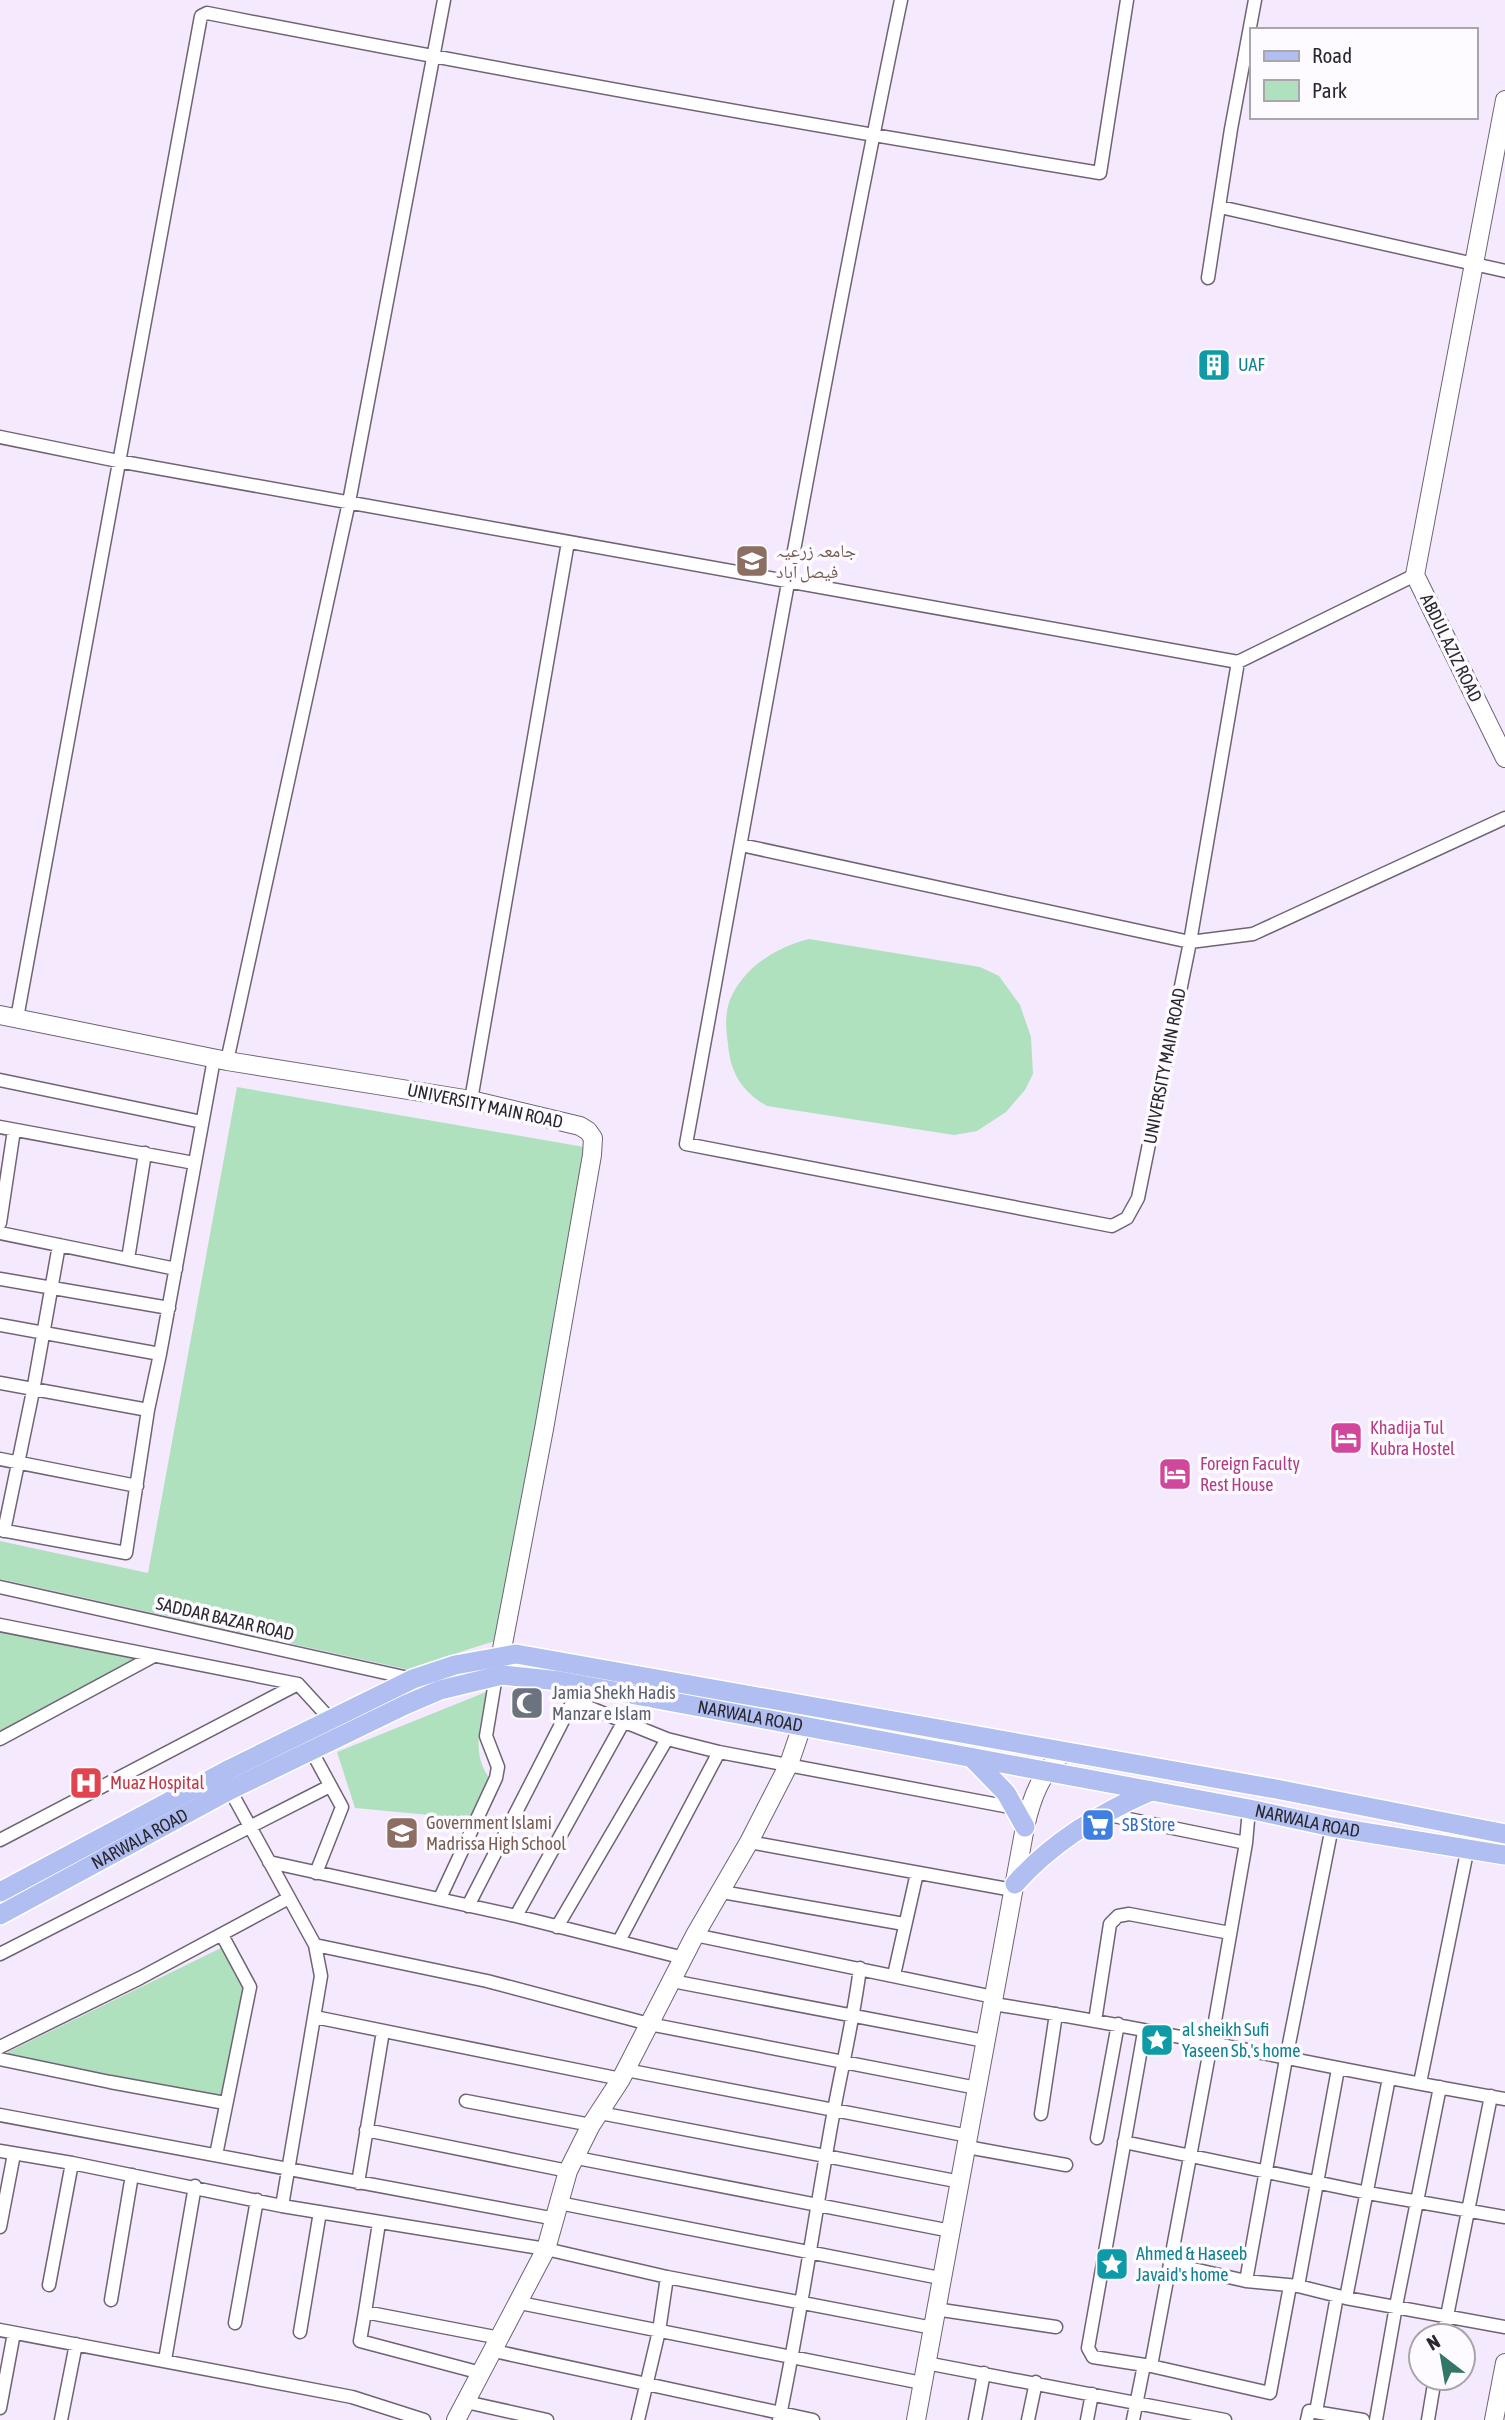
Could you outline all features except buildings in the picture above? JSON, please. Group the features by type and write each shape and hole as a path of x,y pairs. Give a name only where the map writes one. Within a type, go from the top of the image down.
{"main road":[{"name":"NARWALA ROAD","path":"0,1892 230,1769 413,1679 455,1665 516,1654 1276,1789 1505,1834"},
{"name":"NARWALA ROAD","path":"0,1915 230,1790 311,1750 440,1690 496,1676 560,1681 1332,1827 1505,1855"},
{"path":"972,1758 990,1774 1023,1815"},
{"path":"1014,1887 1032,1864 1060,1841 1104,1814 1151,1791"}],"street":[{"path":"60,1245 19,1462 2,1530 126,1553 148,1410 202,1122 220,1060 349,502 444,0"},
{"path":"901,0 788,582 741,845 1190,942 1253,934 1505,818"},
{"path":"8,1017 118,461 201,16 206,13 433,57 873,136 1100,173 1127,0"},
{"path":"1208,278 1231,129 1255,0"},
{"path":"0,437 118,461 1238,662 1415,576 1505,100"},
{"path":"1220,207 1505,271"},
{"path":"471,1100 568,542"},
{"name":"ABDUL AZIZ ROAD","path":"1415,576 1505,758"},
{"name":"UNIVERSITY MAIN ROAD","path":"741,845 686,1144 1112,1226 1127,1218 1138,1198 1190,942 1238,662"},
{"name":"UNIVERSITY MAIN ROAD","path":"8,1017 220,1060 471,1100 580,1126 588,1131 593,1138 549,1401 502,1656 496,1676"},
{"path":"0,1080 202,1122"},
{"path":"0,1127 194,1163"},
{"path":"0,1223 14,1130"},
{"path":"128,1259 145,1153"},
{"path":"0,1233 176,1269"},
{"path":"0,1279 169,1308"},
{"path":"0,1325 160,1354"},
{"path":"0,1383 148,1410"},
{"path":"0,1459 137,1486"},
{"name":"SADDAR BAZAR ROAD","path":"0,1587 413,1679 440,1690"},
{"path":"0,1625 298,1684 330,1719"},
{"path":"0,1739 154,1656"},
{"path":"440,1898 496,1778 498,1767 486,1736 496,1676"},
{"path":"0,1840 298,1684"},
{"path":"468,1906 573,1701 667,1739 1023,1815"},
{"path":"516,1916 624,1721"},
{"path":"456,2420 547,2249 573,2164 695,1935 749,1842 789,1764 803,1726"},
{"path":"557,1927 667,1739"},
{"path":"311,1750 342,1807 316,1873"},
{"path":"916,2420 1014,1887 1023,1815 1045,1772 1065,1751"},
{"path":"619,1941 719,1752"},
{"path":"0,1954 330,1786"},
{"path":"230,1790 315,1945 321,1976 282,2206"},
{"path":"1133,2420 1171,2264 1246,1843 1248,1809"},
{"path":"1104,1814 1246,1843"},
{"path":"1246,2281 1332,1827"},
{"path":"749,1842 1014,1887"},
{"path":"1420,2083 1468,1847"},
{"path":"269,1862 440,1898 684,1958"},
{"path":"894,1975 917,1872"},
{"path":"722,1892 904,1924"},
{"path":"0,2047 222,1935 289,1898"},
{"path":"1095,2021 1110,1924 1118,1916 1129,1914 1230,1933"},
{"path":"216,2155 250,1987 222,1935"},
{"path":"695,1935 894,1975 993,2001 1118,2024 1144,2032 1505,2099"},
{"path":"315,1945 487,1981 649,2024 976,2088"},
{"path":"780,2417 834,2110 855,2015 860,1968"},
{"path":"672,1981 985,2041"},
{"path":"1041,2114 1056,2014"},
{"path":"316,2017 834,2110 1066,2165"},
{"path":"1097,2138 1118,2024"},
{"path":"358,2183 383,2031"},
{"path":"1144,2032 1088,2348 1093,2357 1147,2365 1270,2393 1318,2183 1338,2069"},
{"path":"0,2059 225,2103"},
{"path":"1363,2420 1311,2416 1368,2193 1389,2078"},
{"path":"1376,2420 1440,2087"},
{"path":"1446,2322 1491,2096"},
{"path":"466,2101 596,2119 961,2182"},
{"path":"0,2115 358,2183 558,2211 940,2278"},
{"path":"366,2130 951,2231"},
{"path":"1124,2142 1368,2193 1505,2217"},
{"path":"0,2151 195,2186 282,2206 547,2249 667,2277 933,2328"},
{"path":"0,2227 14,2154"},
{"path":"49,2285 72,2163"},
{"path":"111,2300 132,2175"},
{"path":"165,2360 195,2186"},
{"path":"235,2323 257,2200"},
{"path":"300,2332 320,2212"},
{"path":"379,2223 360,2341 481,2373"},
{"path":"1171,2264 1246,2281 1294,2286 1505,2326"},
{"path":"638,2420 659,2331 667,2277"},
{"path":"520,2303 922,2383"},
{"path":"935,2309 1056,2327"},
{"path":"365,2312 647,2385 780,2417 813,2420"},
{"path":"0,2330 352,2397 425,2420"},
{"path":"0,2408 14,2333"},
{"path":"61,2420 76,2344"},
{"path":"926,2363 1137,2402 1188,2416 1225,2420"},
{"path":"1494,2420 1505,2363"},
{"path":"975,2420 984,2372"},
{"path":"1028,2420 1036,2382"},
{"path":"1428,2420 1433,2392"},
{"path":"1087,2420 1092,2394"},
{"path":"466,2402 548,2420"}],"green space":[{"path":"809,939 980,967 999,976 1020,1005 1031,1037 1033,1074 1025,1090 1006,1112 977,1131 954,1135 767,1106 758,1100 744,1088 731,1064 726,1030 728,1006 740,982 759,962 783,948"},
{"path":"237,1087 584,1147 506,1638 450,1656 419,1672 0,1579 0,1541 148,1573"},
{"path":"0,1631 157,1659 0,1743"},
{"path":"486,1692 479,1751 481,1762 493,1782 472,1819 355,1808 337,1752"},
{"path":"223,1947 244,1989 221,2096 8,2061 8,2052"}],"place":[{"name":"UAF","path":"1214,365"},
{"name":"جامعہ زرعیہ فیصل آباد","path":"752,561"},
{"name":"Khadija Tul Kubra Hostel","path":"1346,1438"},
{"name":"Foreign Faculty Rest House","path":"1175,1474"},
{"name":"Jamia Shekh Hadis Manzar e Islam","path":"527,1703"},
{"name":"Muaz Hospital","path":"86,1783"},
{"name":"SB Store","path":"1098,1825"},
{"name":"Government Islami Madrissa High School","path":"402,1833"},
{"name":"al sheikh Sufi Yaseen Sb.'s home","path":"1157,2040"},
{"name":"Ahmed & Haseeb Javaid's home","path":"1112,2264"}]}
